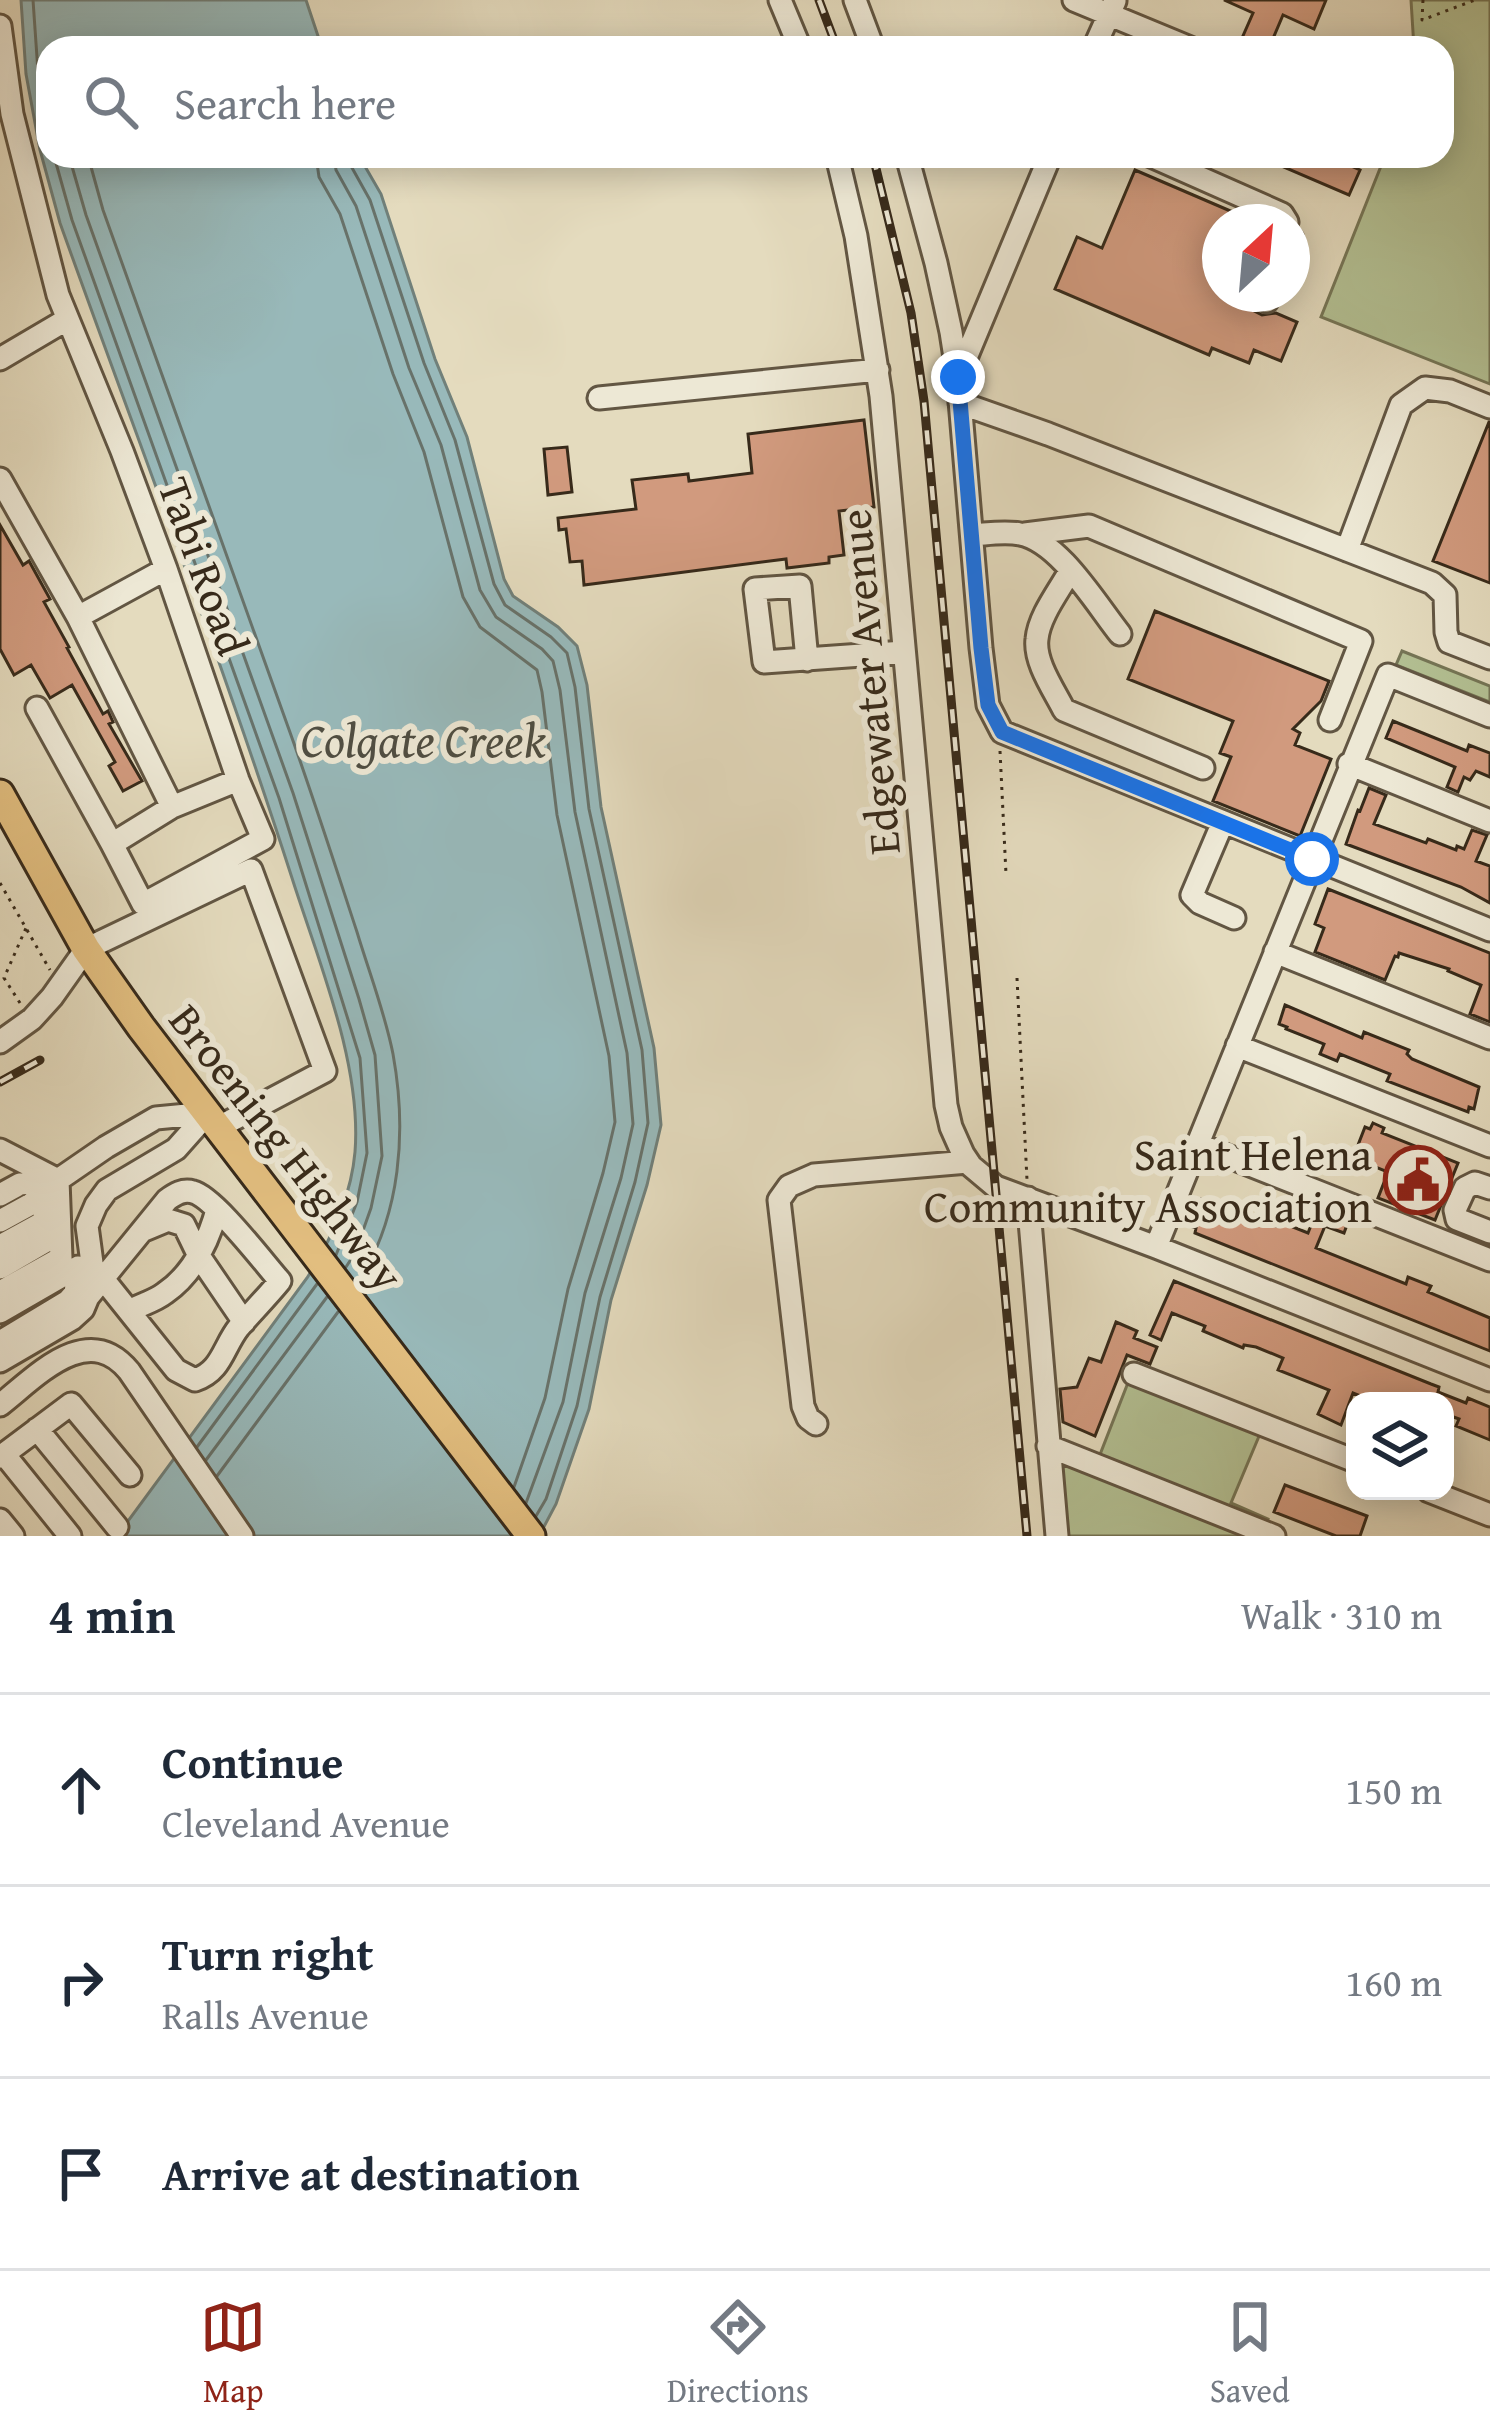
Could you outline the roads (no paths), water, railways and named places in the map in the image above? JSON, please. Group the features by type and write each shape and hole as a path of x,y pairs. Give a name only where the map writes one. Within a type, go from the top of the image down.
{"main road":[{"name":"Broening Highway","path":"0,794 86,950 531,1536"}],"street":[{"path":"780,0 795,36"},
{"path":"855,0 868,36"},
{"path":"1074,0 1112,7 1167,36"},
{"path":"1099,36 1112,7"},
{"name":"Tabi Road","path":"0,26 12,114 66,320 122,451 263,839 143,904 112,844"},
{"name":"Edgewater Avenue","path":"840,168 856,236 888,457 946,1105 968,1162 996,1187 1028,1198"},
{"path":"910,168 937,267 958,377 988,705 1002,732 1490,929"},
{"path":"958,377 1044,168"},
{"path":"1178,168 1259,204"},
{"path":"0,359 66,320"},
{"path":"599,398 878,370"},
{"path":"1347,550 1401,405 1425,388 1450,391 1490,406"},
{"path":"960,403 1432,583 1445,595 1449,642 1490,658"},
{"path":"0,478 78,617 172,807"},
{"path":"972,536 1088,526 1361,640 1330,720"},
{"path":"1024,534 1055,553 1120,634"},
{"path":"78,617 166,569"},
{"path":"1070,571 1036,642 1043,669 1064,710 1203,768"},
{"path":"807,660 904,652"},
{"path":"1156,1247 1388,675 1490,716"},
{"path":"37,708 112,844 172,807 238,780"},
{"path":"1349,764 1490,820"},
{"path":"1222,822 1192,895 1234,918"},
{"path":"0,1042 31,1020 86,950 251,870 325,1071 214,1120 107,1190 87,1226 83,1309 0,1361"},
{"path":"1275,952 1490,1038"},
{"path":"1237,1046 1490,1146"},
{"path":"0,1208 58,1180 156,1118 214,1120"},
{"path":"1197,1144 1490,1260"},
{"path":"0,1160 58,1180"},
{"path":"816,1424 803,1406 779,1200 789,1186 814,1174 968,1162"},
{"path":"0,1183 14,1174 58,1180"},
{"path":"0,1196 20,1184 58,1180"},
{"path":"0,1221 31,1204 58,1180"},
{"path":"0,1234 37,1214 58,1180"},
{"path":"0,1246 42,1223 58,1180"},
{"path":"0,1257 46,1231 58,1180"},
{"path":"0,1268 50,1239 58,1180"},
{"path":"0,1278 54,1246 58,1180"},
{"path":"0,1292 61,1258 58,1180"},
{"path":"1490,1188 1475,1183 1466,1188 1455,1210 1457,1219 1490,1232"},
{"path":"0,1312 81,1282 104,1280 167,1200 180,1191 195,1192 217,1210 280,1282 234,1333 219,1365 195,1380 176,1370 104,1280"},
{"path":"1057,1536 1028,1198 1490,1380"},
{"path":"129,1311 166,1293 199,1256 217,1210"},
{"path":"143,1231 168,1220 184,1226 244,1322"},
{"path":"0,1342 75,1293 92,1263 87,1226"},
{"path":"0,1328 81,1282"},
{"path":"0,1405 64,1357 96,1350 114,1356 242,1536"},
{"path":"1134,1374 1346,1457"},
{"path":"70,1536 2,1455 71,1404 130,1475"},
{"path":"37,1429 117,1527"},
{"path":"1048,1446 1274,1536"},
{"path":"1452,1500 1490,1515"},
{"path":"0,1520 13,1536"}],"water":[{"name":"Colgate Creek","path":"21,0 306,0 318,36 36,36 36,128 26,74"},
{"name":"Colgate Creek","path":"45,168 366,168 381,194 435,359 467,437 504,579 513,596 577,646 587,685 601,807 654,1048 661,1125 611,1300 589,1409 556,1504 539,1536 117,1536 316,1264 349,1186 355,1118 345,1048 265,795 60,223"}],"railway":[{"path":"819,0 832,36"},
{"path":"876,168 911,313 924,401 1027,1536"},
{"path":"0,1082 40,1060"}],"place":[{"name":"Saint Helena Community Association","path":"1418,1180"}]}
